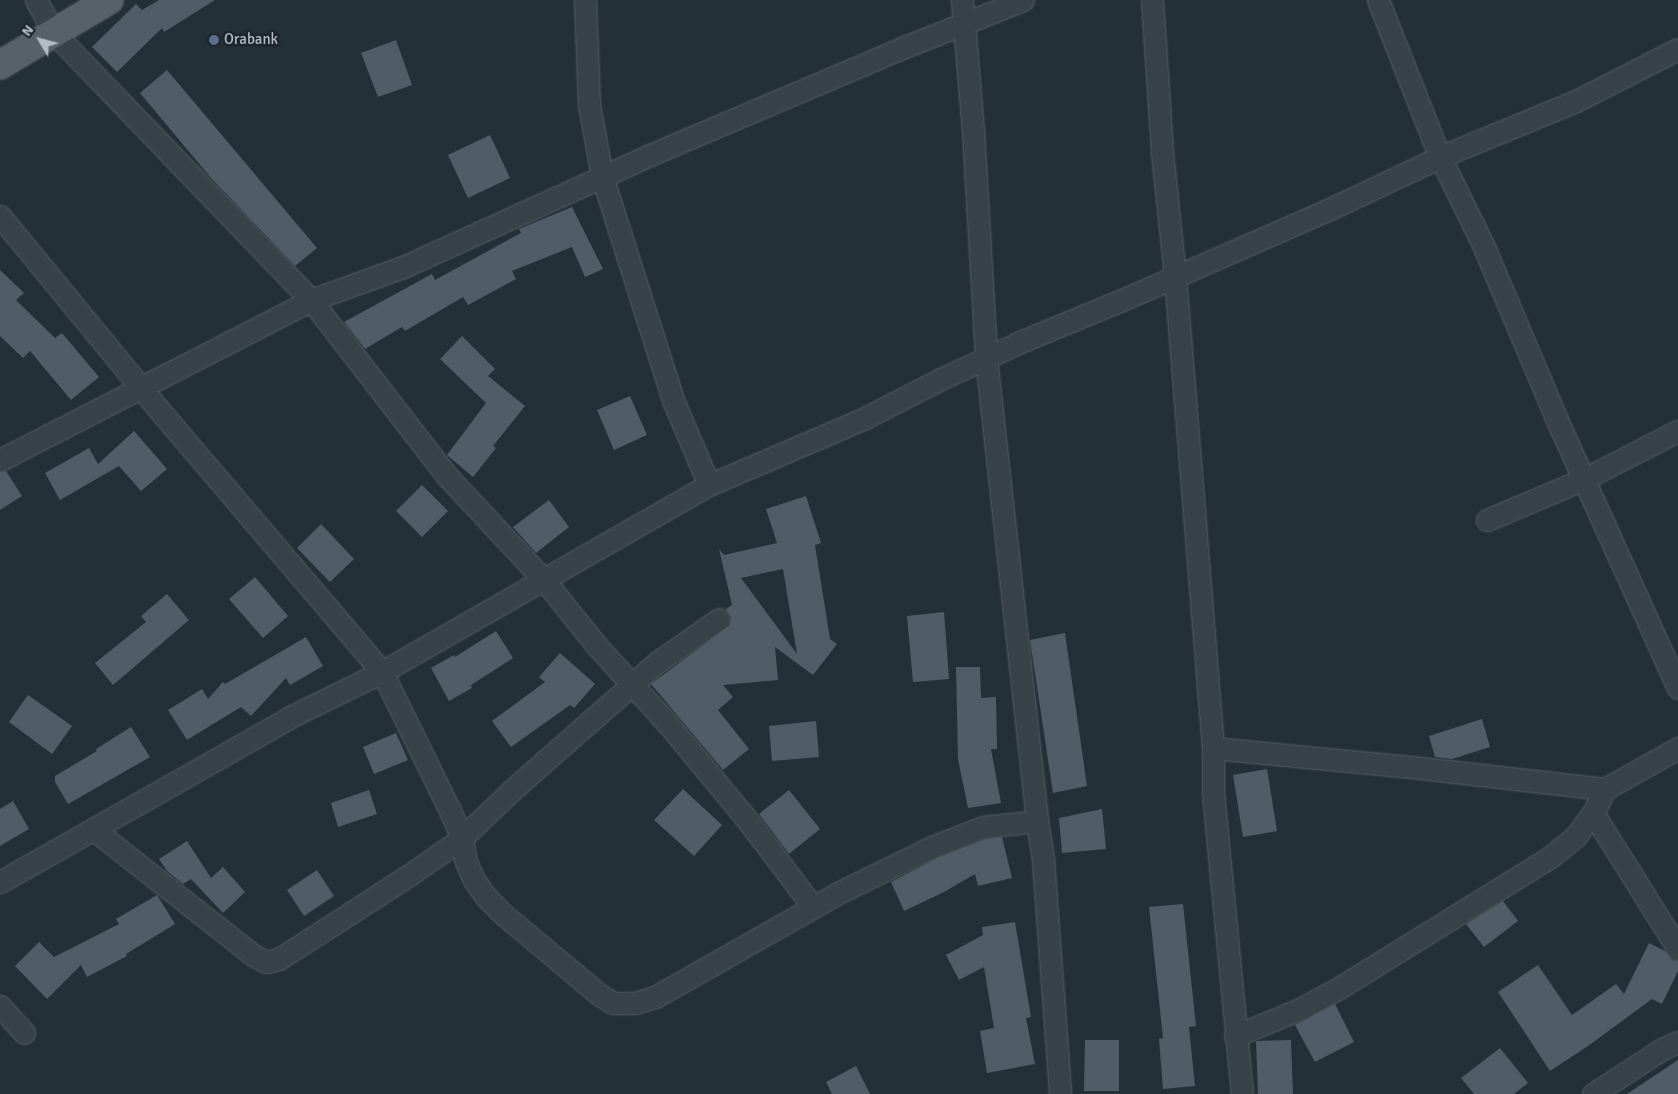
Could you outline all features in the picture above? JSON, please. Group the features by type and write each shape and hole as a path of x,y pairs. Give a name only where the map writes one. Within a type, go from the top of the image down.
{"main road":[{"path":"0,65 109,0"}],"street":[{"path":"36,0 54,33 311,300 448,477 544,580 745,817 812,907"},
{"path":"585,0 589,105 602,176 673,400 709,485"},
{"path":"962,0 974,140 986,358 1037,821 1043,860 1060,1094"},
{"path":"0,460 311,300 403,266 602,176 902,48 1023,0"},
{"path":"1152,0 1162,152 1175,276 1212,748 1213,793 1242,1094"},
{"path":"1378,0 1440,157 1484,247 1584,479 1678,688"},
{"path":"0,882 290,717 382,672 709,485 865,418 986,358 1332,208 1440,157 1576,101 1678,49"},
{"path":"0,216 142,388 382,672 462,838 466,862 474,880 486,897 503,914 600,995 614,1002 635,1003 655,997 812,907 932,847 983,827 1037,821"},
{"path":"1487,520 1584,479 1678,431"},
{"path":"93,829 253,954 266,962 279,959 408,876 462,838 512,790 670,652 718,619"},
{"path":"1212,748 1412,767 1605,789"},
{"path":"1235,1036 1300,1008 1338,988 1549,858 1576,836 1593,813 1605,789 1678,748"},
{"path":"1593,813 1678,949"},
{"path":"0,1006 24,1033"},
{"path":"1594,1094 1662,1049 1678,1042"}],"building":[{"path":"159,0 215,0 164,32 162,28 117,72 92,47 136,4 142,10"},
{"path":"396,40 412,85 378,97 361,53"},
{"path":"167,70 317,248 295,266 211,178 140,93"},
{"path":"490,135 510,178 468,198 448,155"},
{"path":"572,207 603,269 585,277 572,247 512,271 516,279 468,305 463,297 405,331 402,327 365,349 344,322 432,274 435,280 521,233 519,229"},
{"path":"0,270 24,293 16,300 55,338 62,333 99,377 71,400 30,351 23,358 0,336"},
{"path":"462,336 495,369 488,376 525,406 493,446 496,448 473,477 447,455 486,403 440,359"},
{"path":"630,396 647,435 614,450 597,410"},
{"path":"134,431 167,469 141,491 119,466 60,500 45,473 89,448 98,464"},
{"path":"6,471 22,496 0,510 0,472"},
{"path":"422,485 448,511 422,537 396,511"},
{"path":"806,496 821,543 815,545 830,639 837,644 813,675 775,647 778,680 723,685 733,697 718,710 749,749 723,770 651,684 730,625 731,617 726,609 732,605 719,549 724,555 777,543 766,509","holes":["783,569 797,654 741,578"]},
{"path":"549,500 569,527 536,553 513,527"},
{"path":"321,524 354,559 330,582 297,548"},
{"path":"255,577 288,616 263,638 229,599"},
{"path":"167,594 189,620 113,685 95,663 146,622 141,616"},
{"path":"944,612 949,679 913,682 907,616"},
{"path":"496,631 513,658 471,685 472,688 449,701 431,668 454,655 455,657"},
{"path":"1065,633 1087,786 1053,793 1030,640"},
{"path":"306,637 323,666 290,685 286,678 251,716 241,707 187,740 168,710 202,689 208,699 223,682 225,684"},
{"path":"560,653 595,684 574,708 570,705 511,747 492,721 545,682 539,677"},
{"path":"956,667 980,667 981,698 996,697 997,749 991,749 1001,803 968,808 958,759"},
{"path":"28,695 72,726 52,754 9,722"},
{"path":"1482,719 1490,747 1452,759 1435,757 1429,736"},
{"path":"816,721 819,757 772,761 769,726"},
{"path":"131,727 150,757 68,804 55,782 55,776 97,751 96,749"},
{"path":"396,733 408,760 374,774 363,747"},
{"path":"1267,769 1277,831 1243,837 1233,775"},
{"path":"683,789 722,825 694,856 654,820"},
{"path":"369,790 377,814 338,827 331,803"},
{"path":"789,790 820,829 789,854 759,814"},
{"path":"13,801 29,829 0,846 0,809"},
{"path":"1102,809 1106,849 1062,853 1059,818"},
{"path":"1002,837 1012,878 978,886 975,874 944,892 904,911 891,882 937,858 986,839"},
{"path":"187,841 211,878 223,867 245,892 223,913 191,879 183,884 167,871 159,859"},
{"path":"317,870 334,896 304,916 287,890"},
{"path":"157,895 175,924 126,954 127,956 87,977 81,965 47,999 15,966 39,942 54,957 119,924 116,919"},
{"path":"1503,901 1518,921 1484,947 1466,924"},
{"path":"1183,904 1196,1026 1189,1027 1195,1086 1163,1089 1159,1039 1163,1038 1149,907"},
{"path":"1015,922 1031,1017 1026,1018 1035,1064 987,1073 980,1031 994,1028 984,967 959,980 946,955 983,935 982,927"},
{"path":"1649,943 1665,951 1672,960 1678,961 1678,971 1662,1004 1652,999 1550,1071 1498,992 1538,965 1572,1015 1616,984 1624,994"},
{"path":"1335,1004 1354,1042 1315,1062 1295,1025"},
{"path":"1085,1040 1119,1040 1119,1091 1084,1091"},
{"path":"1291,1040 1293,1094 1258,1094 1256,1041"},
{"path":"1500,1048 1528,1083 1514,1094 1474,1094 1461,1078"},
{"path":"1678,1060 1678,1094 1627,1094"},
{"path":"856,1066 870,1094 832,1094 826,1082"}],"place":[{"name":"Orabank","path":"214,40"}]}
